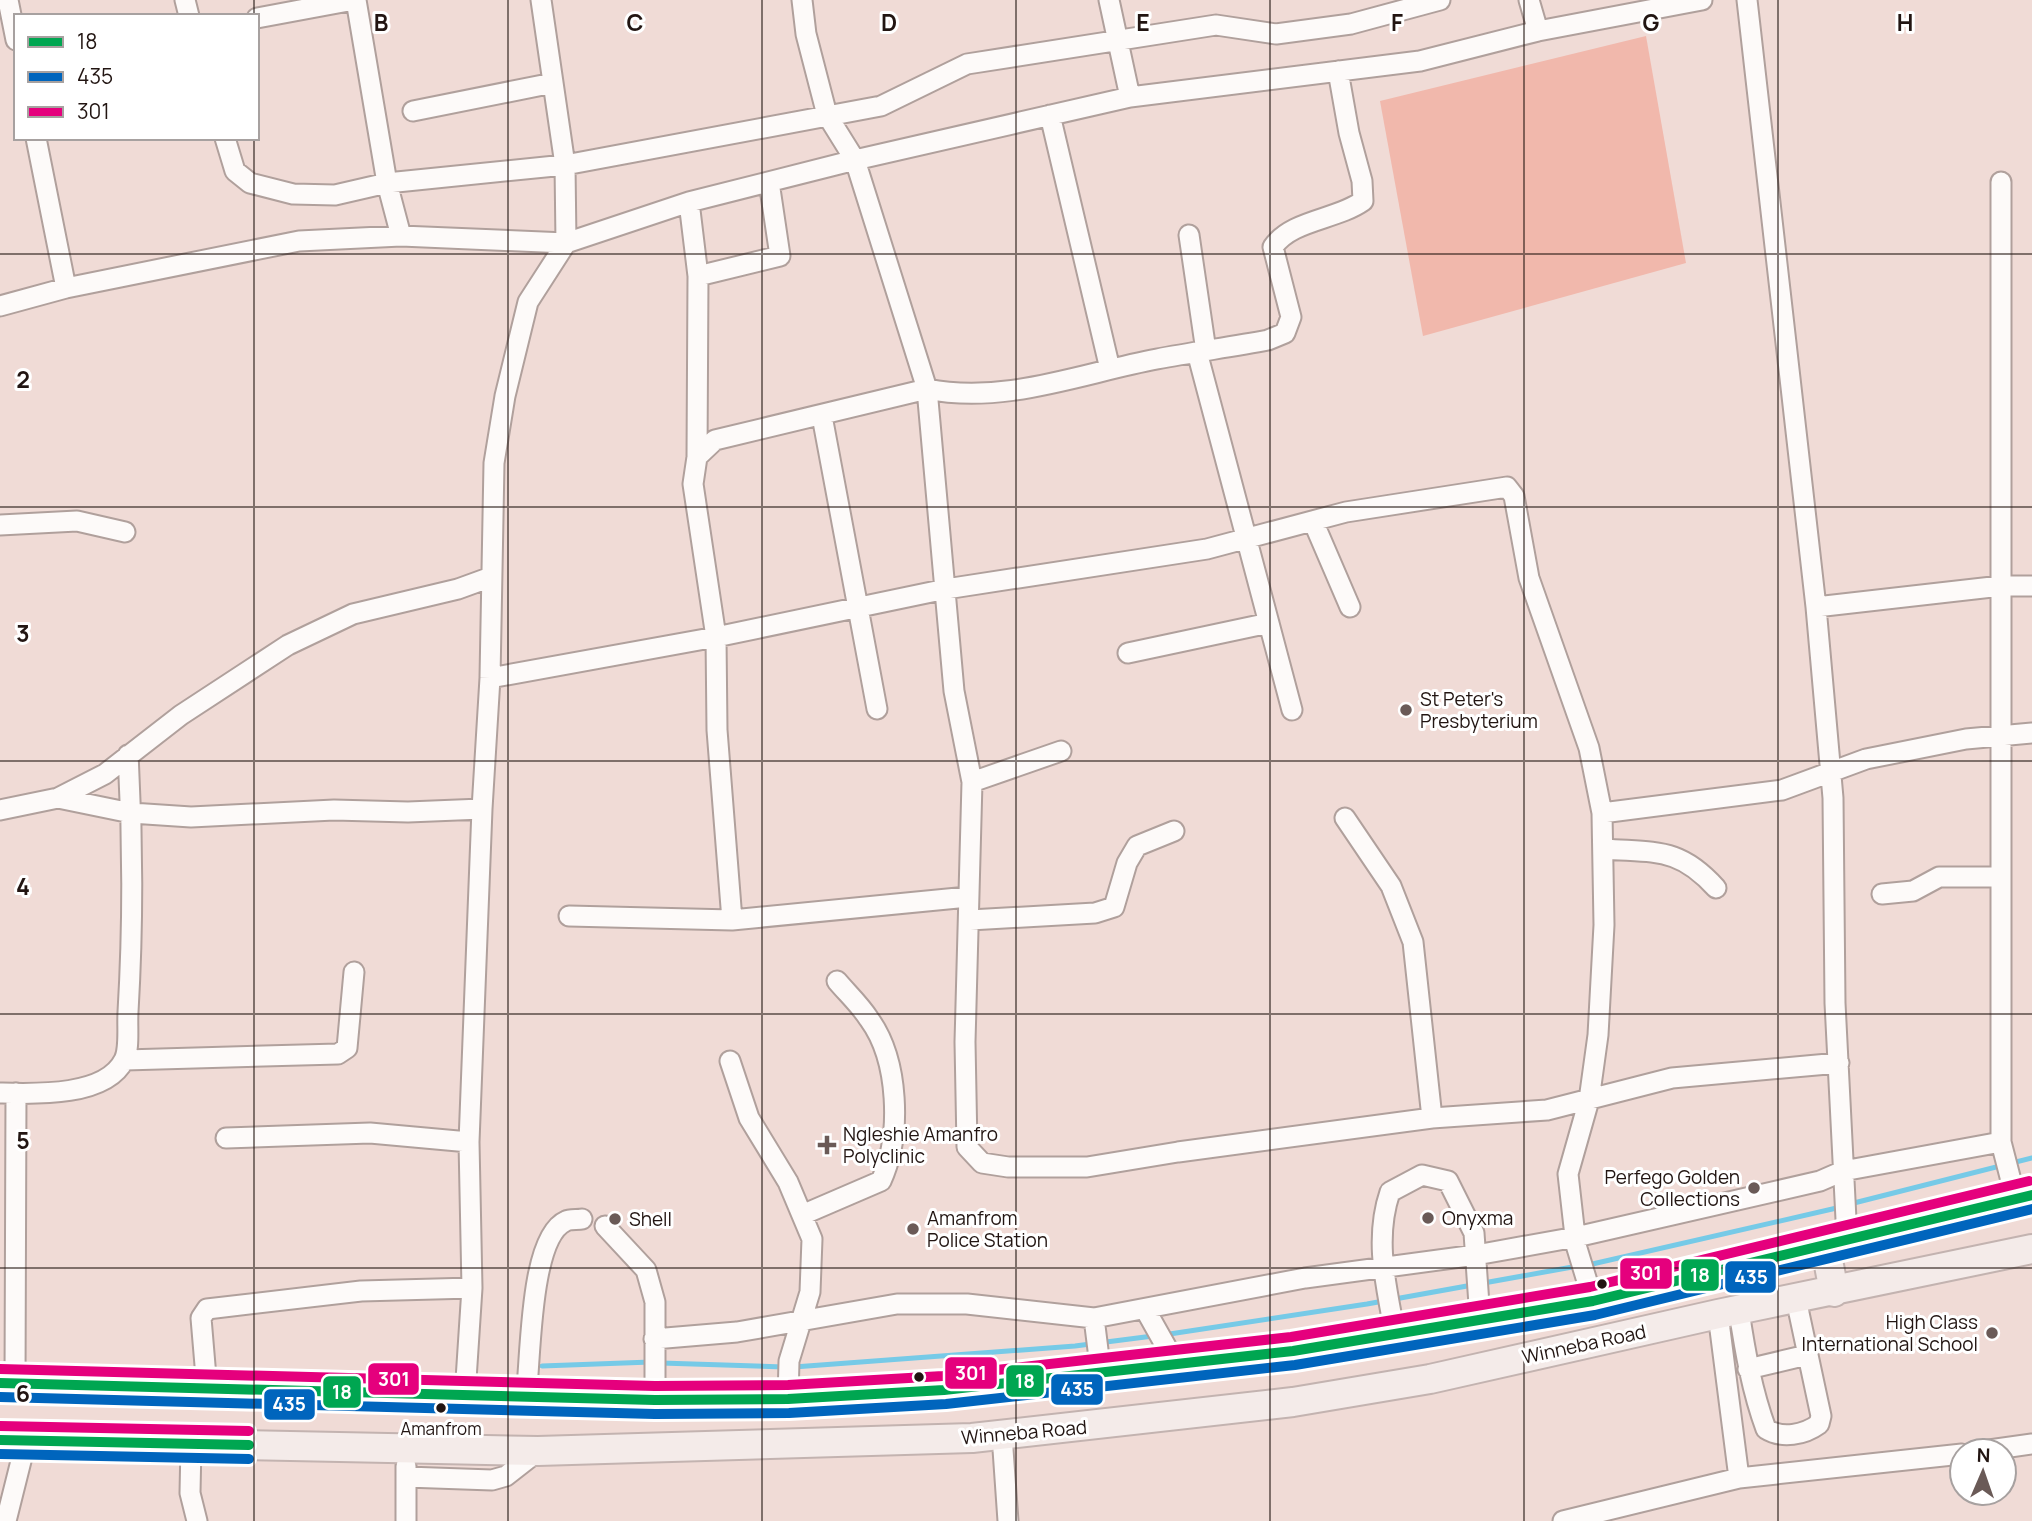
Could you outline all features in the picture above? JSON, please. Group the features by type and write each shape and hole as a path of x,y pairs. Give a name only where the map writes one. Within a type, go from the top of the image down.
{"highway":[{"path":"7,1383 655,1400 788,1399 944,1390 1177,1366 1593,1301 2024,1198"},
{"path":"1834,1292 1836,1241"},
{"name":"Winneba Road","path":"13,1440 538,1451 1002,1435 1320,1397 1430,1379 1729,1312 2032,1249"}],"street":[{"path":"8,0 14,30"},
{"path":"259,18 355,0 387,183 401,236"},
{"path":"466,1395 472,1288 469,1142 490,678 494,463 505,396 528,302 566,243 565,165 541,0"},
{"path":"802,0 806,34 827,115 855,160 927,389 954,691 972,782 968,897 970,920 964,1042 967,1147 982,1163 1008,1167 1087,1167 1433,1118 1547,1110 1672,1078 1839,1063"},
{"path":"1109,0 1130,97"},
{"path":"226,140 235,171 240,177 282,192 311,197 335,195 387,183 565,165 881,106 967,65 1216,25 1276,34 1351,24 1440,0"},
{"path":"1529,0 1538,31"},
{"path":"0,306 66,288 299,241 401,236 566,243 689,202 855,160 1130,97 1420,61 1538,31 1702,0"},
{"path":"1747,0 1816,607 1830,772 1843,1171 1836,1241"},
{"path":"697,457 715,440 927,389 949,394 1034,388 1110,369 1268,340 1284,333 1291,317 1273,247 1282,234 1349,211 1363,201 1362,181 1349,133 1338,71"},
{"path":"413,111 553,83"},
{"path":"1050,116 1110,369"},
{"path":"36,140 66,288"},
{"path":"698,276 780,256 769,182"},
{"path":"2001,183 2001,1142 2024,1198"},
{"path":"689,202 698,276 697,457 693,484 716,637 717,730 732,920"},
{"path":"1189,235 1202,351 1246,540 1292,710"},
{"path":"822,416 877,709"},
{"path":"490,678 716,637 946,589 1246,540 1346,512 1507,487 1514,496 1538,609 1589,748 1602,813 1605,849 1601,990 1588,1100 1568,1174 1576,1237 1593,1301"},
{"path":"0,525 77,521 125,532"},
{"path":"1313,522 1350,607"},
{"path":"0,810 58,798 104,774 181,715 288,645 353,614 423,595 458,589 491,577"},
{"path":"1816,607 2001,586 2032,586"},
{"path":"1128,653 1269,623"},
{"path":"1602,813 1782,790 1866,759 2000,734 2032,733"},
{"path":"972,782 1061,751"},
{"path":"7,1383 8,1093 85,1088 111,1075 125,1060 130,972 131,813 128,755"},
{"path":"58,798 131,813 191,817 334,810 408,812 482,809"},
{"path":"1345,818 1391,886 1413,942 1433,1118"},
{"path":"970,920 1095,913 1114,907 1127,863 1137,846 1174,831"},
{"path":"1605,849 1674,855 1696,865 1716,888"},
{"path":"1882,894 1913,891 1940,877 2000,877"},
{"path":"569,916 732,920 968,897"},
{"path":"125,1060 338,1054 347,1048 354,972"},
{"path":"802,1214 881,1181 895,1138 897,1110 886,1058 871,1021 837,981"},
{"path":"730,1061 749,1118 788,1181 812,1239 810,1292 789,1361 788,1399"},
{"path":"226,1138 370,1133 469,1142"},
{"path":"654,1339 737,1332 897,1304 968,1304 1094,1318 1382,1266 1476,1255 1576,1237 1820,1181 1843,1171 2001,1142"},
{"path":"1395,1334 1382,1266 1381,1217 1390,1192 1422,1175 1448,1181 1474,1233 1480,1319"},
{"path":"526,1397 540,1264 552,1234 565,1222 582,1219"},
{"path":"605,1226 646,1270 655,1303 655,1400"},
{"path":"207,1389 201,1318 207,1309 361,1291 472,1288"},
{"path":"1729,1312 1766,1429 1820,1415 1796,1299"},
{"path":"1145,1309 1177,1366"},
{"path":"1729,1312 1739,1478"},
{"path":"1094,1318 1101,1374"},
{"path":"1748,1369 1807,1355"},
{"path":"1002,1435 1008,1521"},
{"path":"5,1509 13,1440"},
{"path":"191,1444 190,1493 197,1521"},
{"path":"406,1449 406,1521"},
{"path":"406,1478 492,1480 506,1476 538,1451"},
{"path":"1563,1521 1739,1478 1948,1456"}],"shaded area":[{"path":"1646,36 1686,263 1423,336 1380,101"}],"waterway":[{"path":"1850,1204 2032,1158"},
{"path":"1588,1265 1841,1207"},
{"path":"1163,1335 1367,1304 1578,1266"},
{"path":"794,1367 1075,1346 1153,1336"},
{"path":"542,1366 651,1362"},
{"path":"661,1363 784,1367"}],"transit line":[{"name":"301","path":"0,1369 655,1386 788,1385 943,1376 1291,1337 1590,1287 2029,1181"},
{"name":"18","path":"0,1383 655,1400 788,1399 944,1390 1293,1351 1593,1301 2032,1195"},
{"name":"435","path":"0,1397 655,1414 789,1413 946,1404 1295,1365 1595,1315 2032,1209"},
{"name":"301","path":"0,1426 249,1431"},
{"name":"18","path":"0,1440 249,1445"},
{"name":"435","path":"0,1454 249,1459"}],"place":[{"name":"St Peter's Presbyterium","path":"1406,710"},
{"name":"Ngleshie Amanfro Polyclinic","path":"827,1145"},
{"name":"Perfego Golden Collections","path":"1754,1188"},
{"name":"Onyxma","path":"1428,1218"},
{"name":"Shell","path":"615,1219"},
{"name":"Amanfrom Police Station","path":"913,1229"},
{"name":"High Class International School","path":"1992,1333"},
{"name":"Amanfrom","path":"441,1408"}]}
